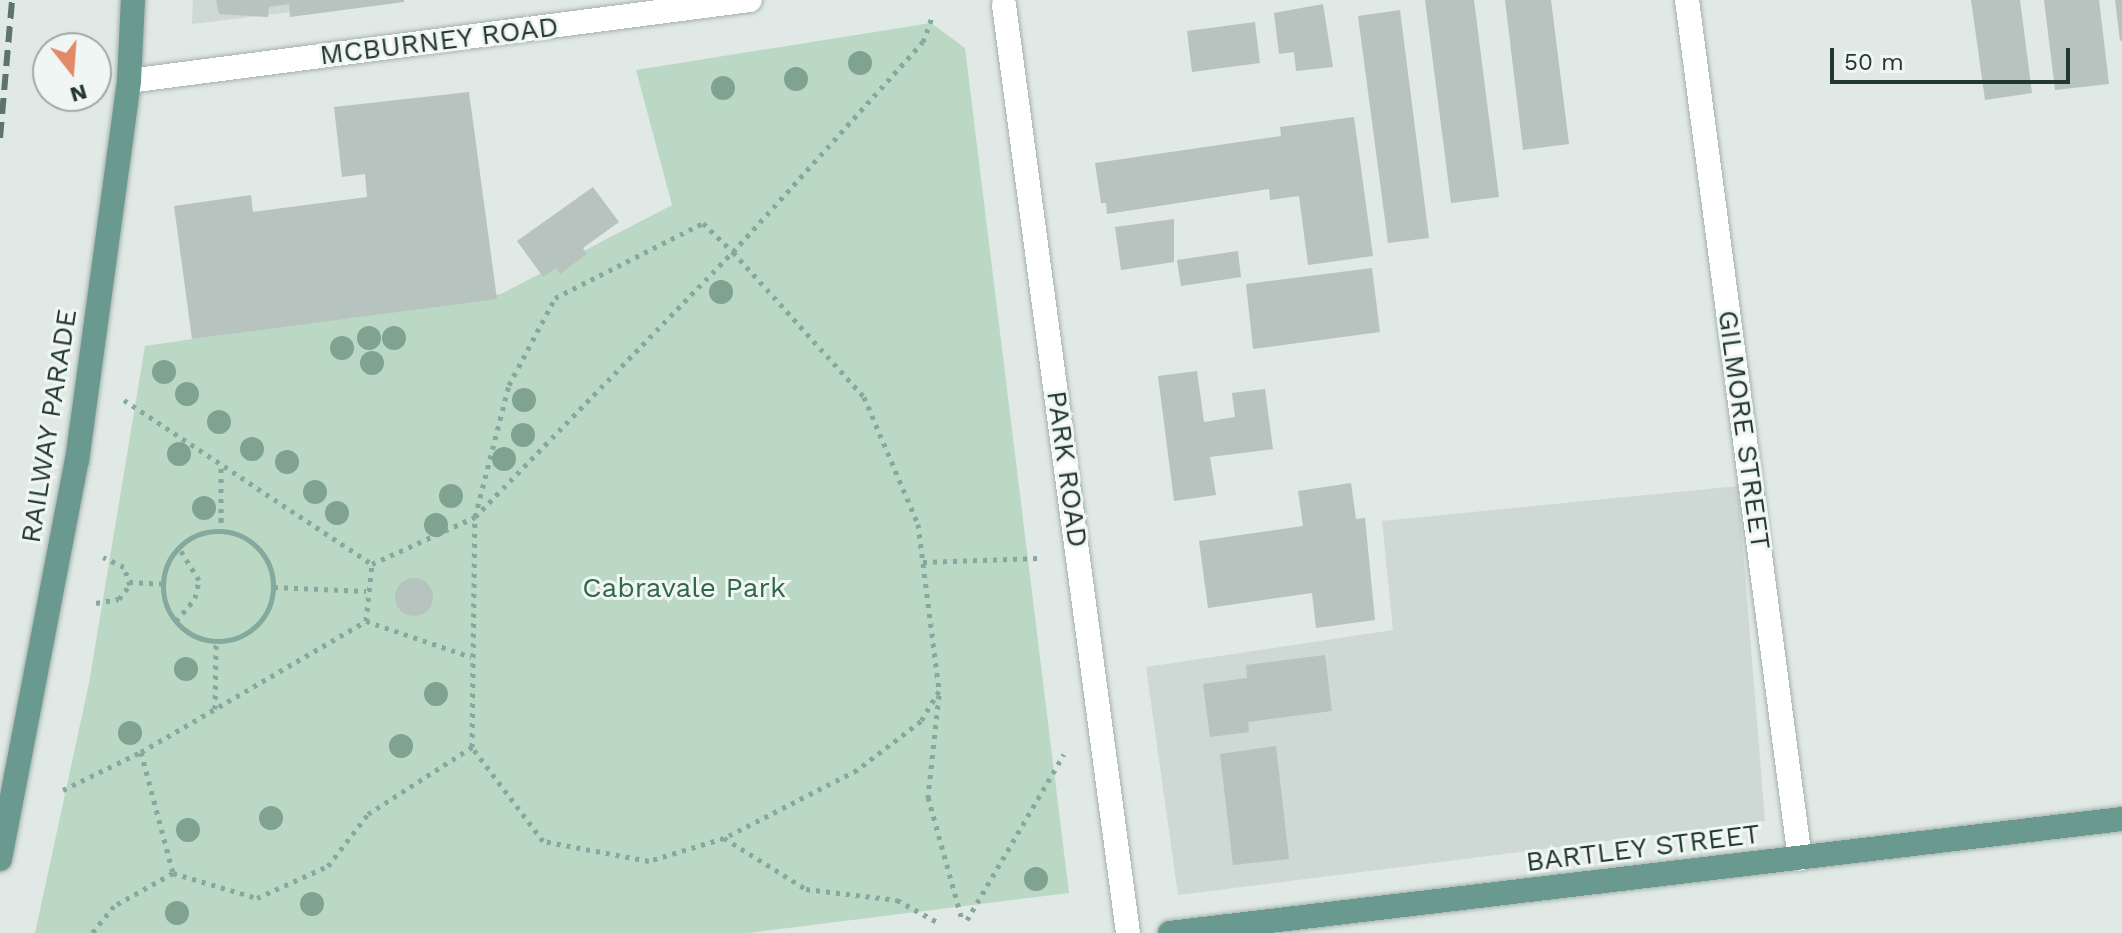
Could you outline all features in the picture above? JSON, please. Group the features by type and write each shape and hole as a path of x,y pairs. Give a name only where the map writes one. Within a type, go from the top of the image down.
{"main road":[{"name":"RAILWAY PARADE","path":"0,859 77,461 129,81 133,0"},
{"name":"BARTLEY STREET","path":"1170,933 2122,819"}],"street":[{"name":"MCBURNEY ROAD","path":"129,81 750,0"},
{"name":"GILMORE STREET","path":"1687,0 1800,859"},
{"name":"PARK ROAD","path":"1003,2 1128,933"}],"path":[{"path":"372,564 475,517 733,252 923,42 932,17"},
{"path":"939,691 921,721 857,770 724,838 649,861 543,841 472,747 471,657 475,517 509,385 555,298 703,223 864,397 918,524 939,691 928,797 965,920 1064,754"},
{"path":"124,400 372,564"},
{"path":"221,464 221,532"},
{"path":"221,532 255,544 272,570 274,587 266,616 255,628 241,637 216,642 194,637 176,621 163,584 179,548 197,536 221,532"},
{"path":"176,621 195,598 199,580 179,548"},
{"path":"96,603 119,599 129,582 124,567 103,557"},
{"path":"923,562 1040,558"},
{"path":"366,621 366,591 372,564"},
{"path":"129,582 163,584"},
{"path":"274,587 366,591"},
{"path":"63,790 141,752 366,621 471,657"},
{"path":"215,709 216,642"},
{"path":"92,933 114,906 173,873 257,898 328,866 368,814 472,747"},
{"path":"141,752 173,873"},
{"path":"724,838 806,889 897,900 939,923"}],"shaded area":[{"path":"193,0 393,0 192,24"},
{"path":"1738,486 1765,821 1178,895 1146,667 1393,630 1382,521"}],"green space":[{"name":"Cabravale Park","path":"931,23 965,48 1069,893 748,933 35,933 89,683 145,346 501,294 672,205 636,70"}],"building":[{"path":"216,0 404,2 290,17 289,4 269,7 268,17 219,14"},
{"path":"1425,0 1474,0 1499,197 1451,203"},
{"path":"1505,0 1551,0 1569,144 1523,150"},
{"path":"1971,0 2020,0 2032,93 1985,100"},
{"path":"2044,0 2099,0 2109,84 2055,90"},
{"path":"2115,0 2122,0 2120,41"},
{"path":"1323,4 1333,67 1296,71 1294,52 1279,54 1274,13"},
{"path":"1400,10 1429,238 1388,243 1358,16"},
{"path":"1255,22 1260,63 1192,72 1187,31"},
{"path":"469,92 497,299 192,339 174,206 251,195 253,212 367,197 365,174 342,177 334,107"},
{"path":"1354,117 1373,256 1308,265 1299,196 1270,200 1269,189 1107,214 1106,203 1101,203 1095,163 1281,136 1280,127"},
{"path":"593,187 619,222 583,248 587,254 560,274 556,268 543,277 517,241"},
{"path":"1174,219 1174,262 1121,270 1115,227"},
{"path":"1238,251 1241,277 1181,286 1177,260"},
{"path":"1372,268 1380,332 1253,349 1246,284"},
{"path":"1197,371 1204,422 1235,417 1232,393 1265,389 1273,449 1210,457 1216,495 1174,501 1158,376"},
{"path":"1351,483 1356,519 1365,518 1375,620 1316,628 1312,593 1208,608 1199,541 1303,526 1298,491"},
{"path":"414,578 427,584 433,597 427,610 414,616 401,610 395,597 401,584"},
{"path":"1325,655 1332,711 1248,722 1249,732 1210,737 1203,684 1247,678 1246,665"},
{"path":"1276,746 1289,859 1233,865 1220,754"}],"railway":[{"path":"0,138 12,0"}]}
